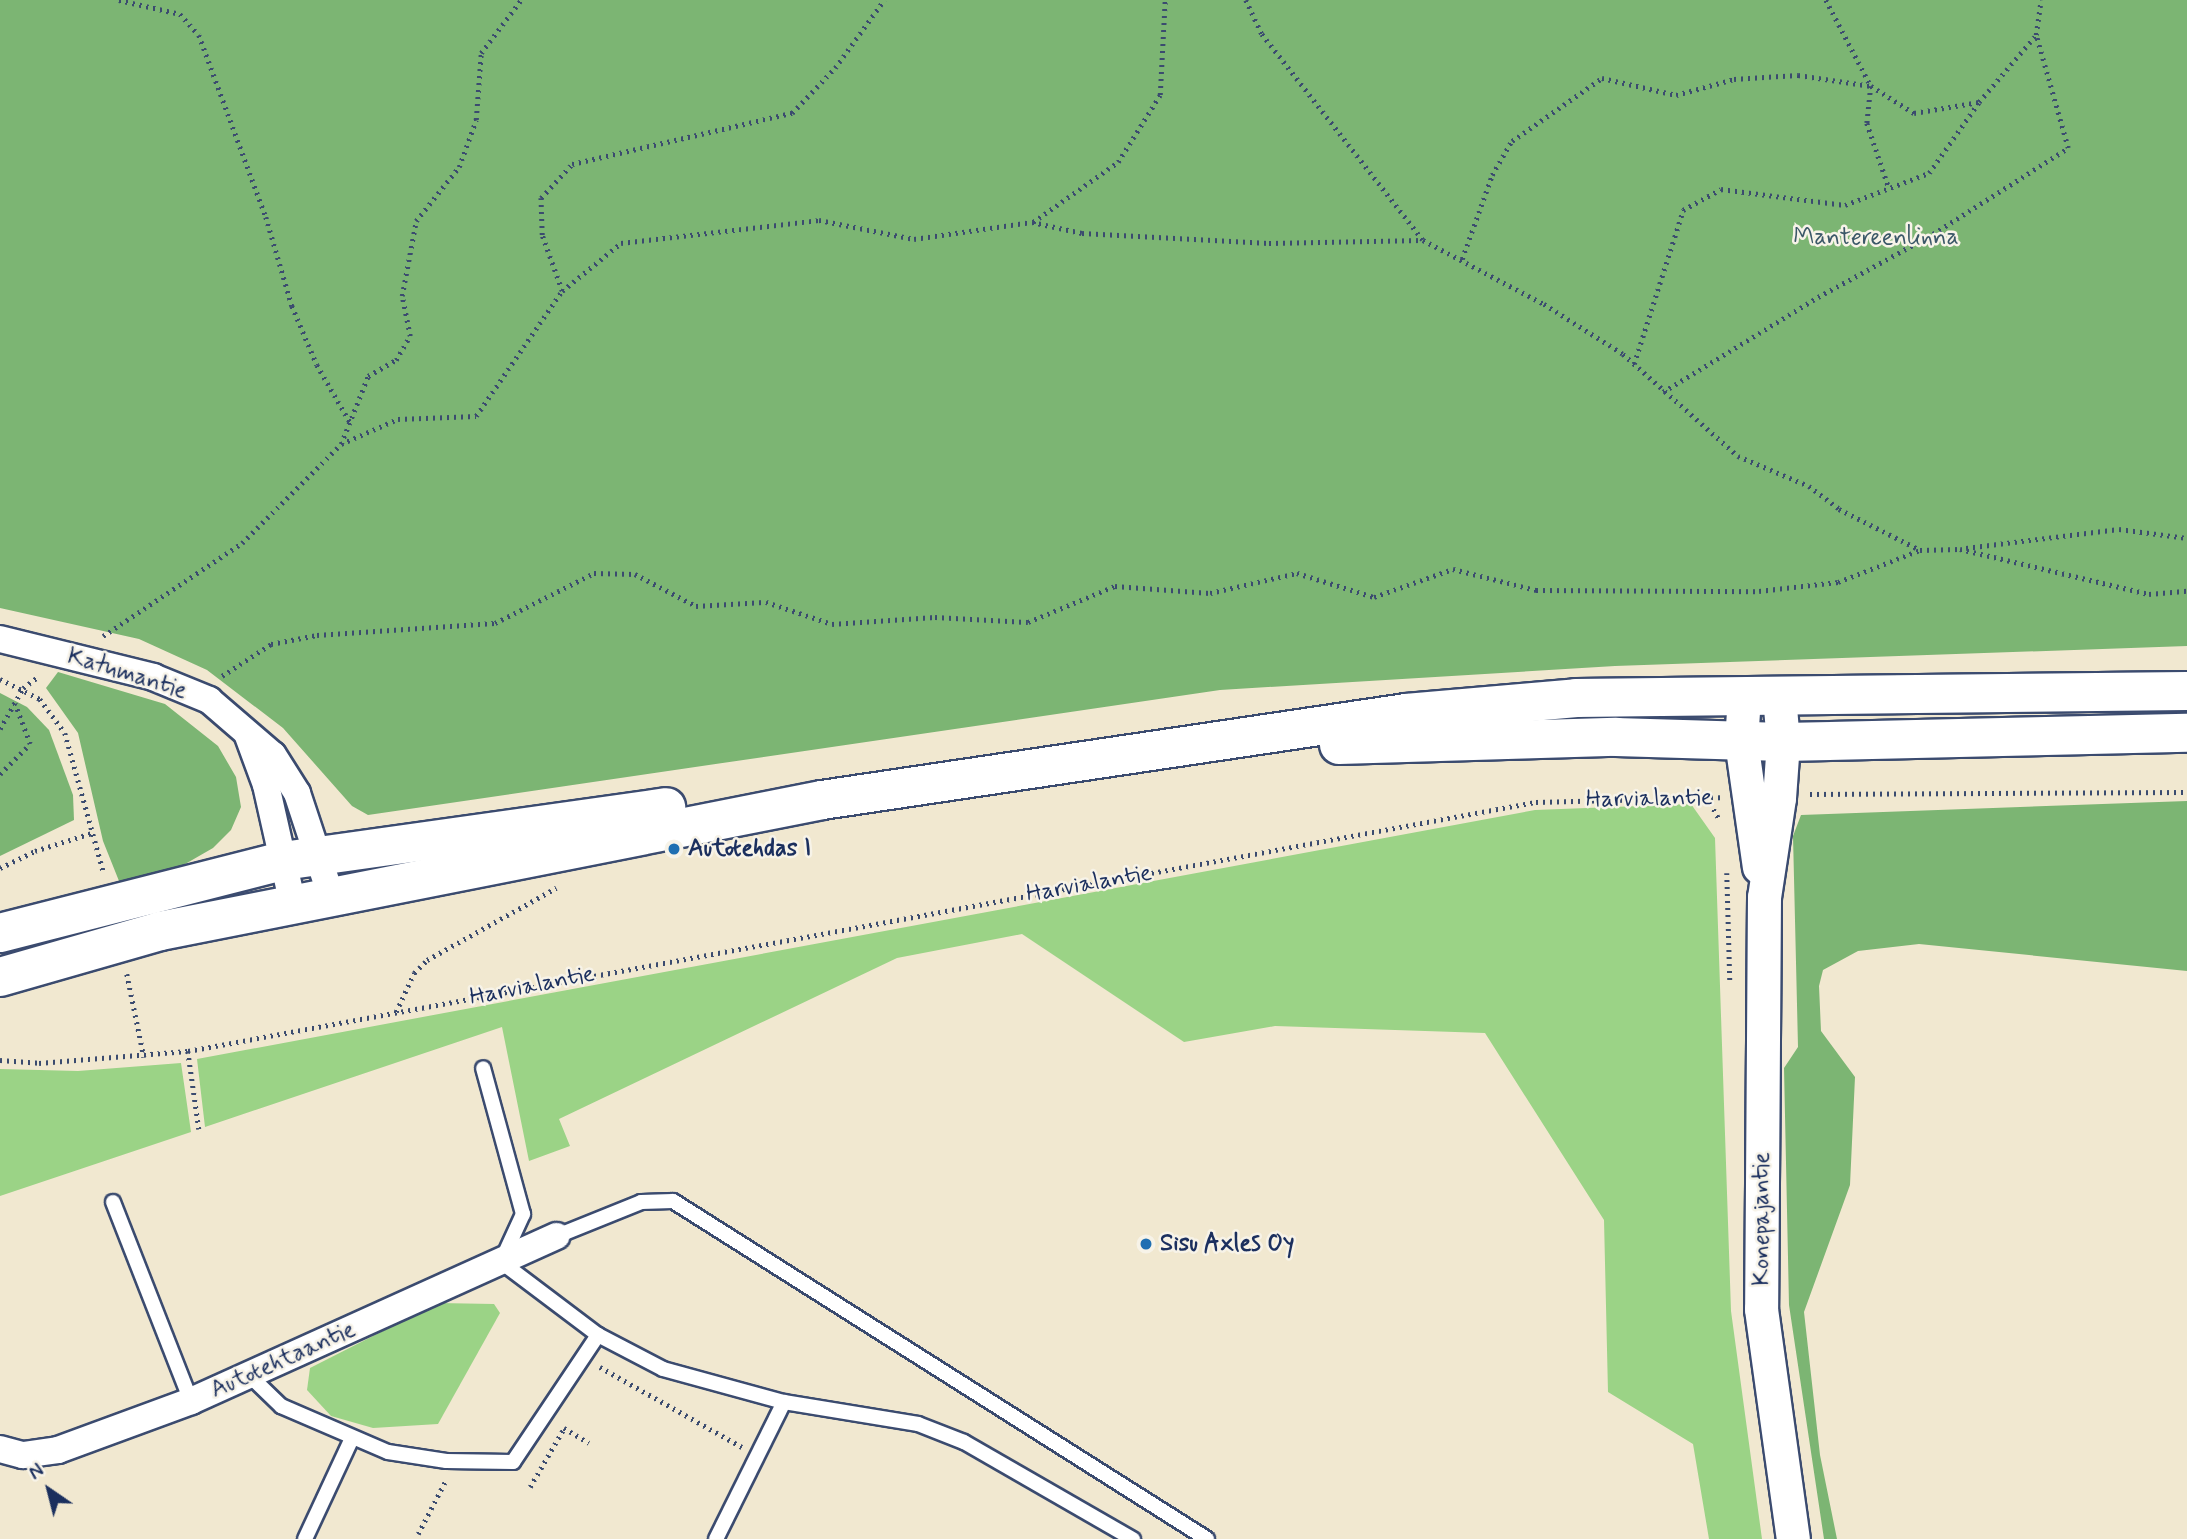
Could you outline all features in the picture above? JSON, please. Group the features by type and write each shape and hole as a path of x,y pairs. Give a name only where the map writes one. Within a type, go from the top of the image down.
{"main road":[{"path":"0,977 160,932 293,905 332,900 822,800 1406,713 1576,698 2187,691"},
{"path":"1169,748 1589,738 1783,743 2187,733"},
{"path":"0,933 300,859 651,808 822,800"}],"street":[{"name":"Katumantie","path":"0,639 153,677 209,700 245,729 273,755 297,793 300,859 293,905"},
{"name":"Konepajantie","path":"1762,696 1741,741 1764,798"},
{"name":"Konepajantie","path":"1762,696 1783,743 1764,798 1761,1309 1793,1539"},
{"name":"Katumantie","path":"245,729 266,785 300,859 332,900"},
{"name":"Autotehtaantie","path":"0,1449 23,1455 58,1450 191,1401 557,1236"}],"lane":[{"path":"483,1068 523,1214 501,1262 598,1335 663,1369 784,1402 918,1424 964,1442 1133,1539"},
{"path":"557,1236 641,1202 673,1201 1207,1539"},
{"path":"113,1202 191,1401"},
{"path":"249,1375 281,1406 388,1452 456,1461 513,1462 598,1335"},
{"path":"716,1539 760,1457 784,1402"},
{"path":"305,1539 352,1438"}],"path":[{"path":"119,0 180,14 199,35 265,217 292,306 317,365 350,423"},
{"path":"341,444 368,376 396,360 410,336 402,296 416,221 459,167 477,120 481,53 521,0"},
{"path":"562,291 542,235 541,198 572,164 792,113 835,68 884,0"},
{"path":"1032,222 1118,162 1160,95 1165,0"},
{"path":"1246,0 1262,34 1423,240 1544,304 1633,364 1738,456 1808,486 1839,509 1920,550"},
{"path":"1826,0 1871,86 1867,123 1889,188"},
{"path":"1663,392 1933,234 2068,148 2036,35 2041,0"},
{"path":"1633,364 1683,210 1721,189 1845,205 1928,173 1979,102 2036,35"},
{"path":"1462,259 1492,176 1511,141 1602,78 1676,95 1734,79 1798,75 1871,86 1914,113 1979,102"},
{"path":"101,638 242,543 341,444 398,419 475,416 562,291 621,243 818,220 915,239 1032,222 1082,233 1269,243 1423,240"},
{"path":"191,692 271,644 317,635 495,623 594,573 635,574 696,606 766,602 832,624 935,617 1028,622 1115,586 1210,593 1297,573 1374,597 1453,569 1536,590 1759,591 1838,582 1920,550 1960,549 2119,529 2187,538"},
{"path":"1960,549 2149,594 2187,591"},
{"path":"0,679 23,688 40,699 65,733 105,879"},
{"path":"0,729 23,688"},
{"path":"0,774 30,744 14,703"},
{"name":"Harvialantie","path":"0,1060 144,1057 188,1051 1536,802 1764,798 1799,794 2187,792"},
{"path":"0,868 35,850 92,833"},
{"path":"396,1012 414,973 427,960 566,883"},
{"path":"126,969 144,1057"},
{"path":"188,1051 199,1129"},
{"path":"593,1376 599,1366 760,1457"},
{"path":"530,1487 569,1418"},
{"path":"564,1428 589,1443"},
{"path":"418,1534 456,1461"}],"green space":[{"name":"Mantereenlinna","path":"0,0 2187,0 2187,646 1615,666 1220,690 368,815 352,806 283,728 207,670 139,639 0,608"},
{"path":"58,672 165,704 218,746 236,777 241,807 231,830 213,848 173,871 121,886 103,841 78,733 46,688"},
{"path":"0,693 27,707 49,730 73,795 74,820 0,856"},
{"path":"2187,801 2187,971 1919,944 1858,951 1823,970 1819,986 1821,1031 1855,1077 1850,1185 1804,1312 1820,1455 1837,1539 1824,1539 1789,1305 1784,1068 1798,1047 1793,836 1801,815"},
{"path":"1691,804 1715,838 1731,1311 1762,1539 1709,1539 1693,1444 1608,1392 1604,1220 1485,1033 1275,1026 1184,1042 1022,934 897,958 559,1119 570,1146 529,1161 502,1027 205,1127 197,1059 1535,810"},
{"path":"181,1063 191,1132 0,1196 0,1069 78,1071"},
{"path":"438,1303 494,1304 500,1313 438,1424 373,1428 331,1416 307,1390 310,1368"}],"place":[{"name":"Autotehdas I","path":"674,849"},
{"name":"Sisu Axles Oy","path":"1146,1244"}]}
